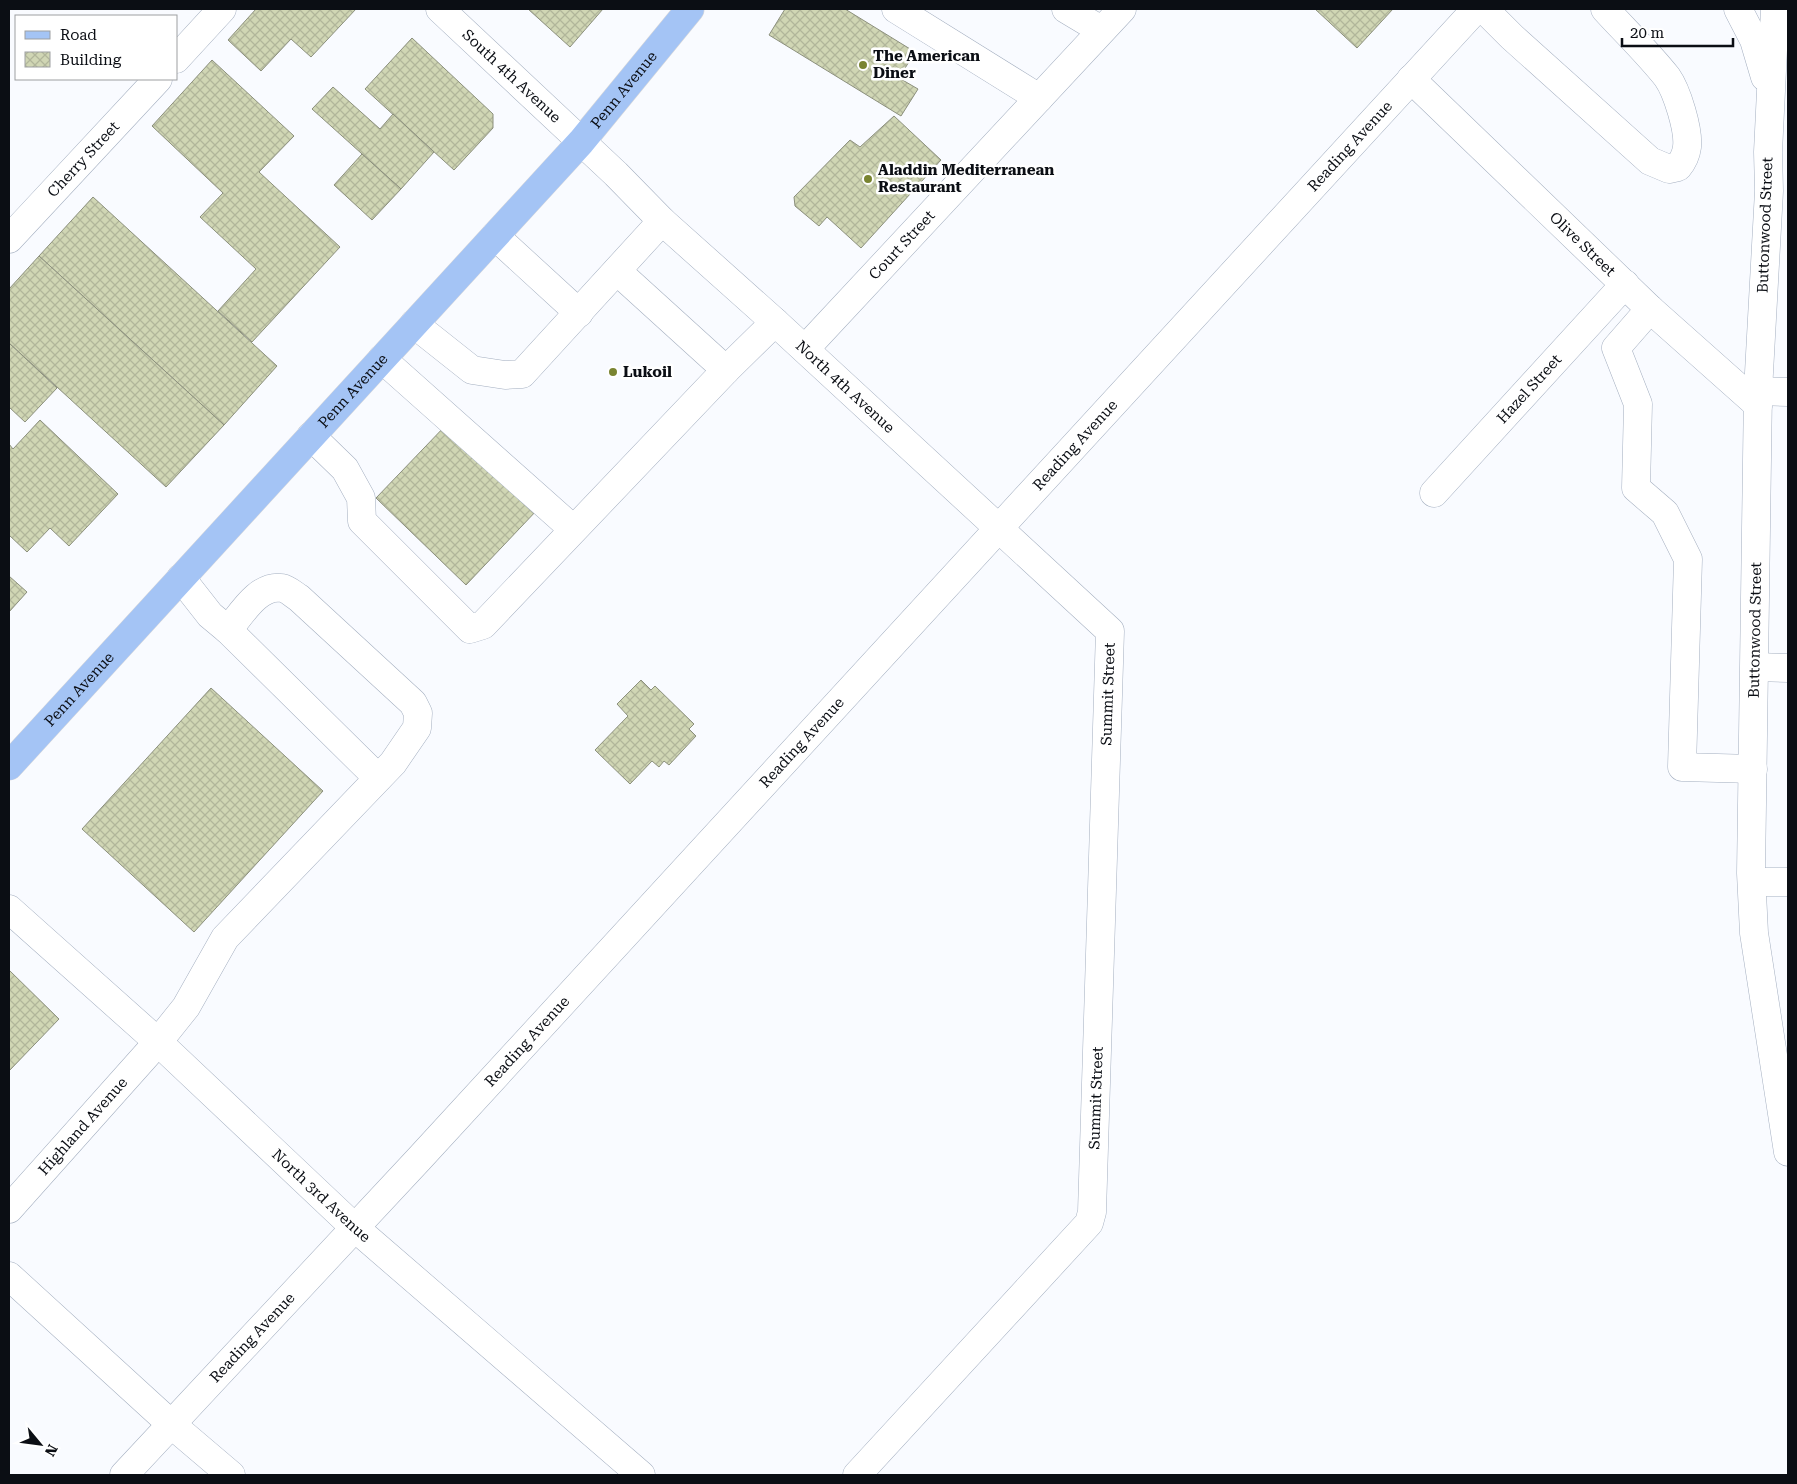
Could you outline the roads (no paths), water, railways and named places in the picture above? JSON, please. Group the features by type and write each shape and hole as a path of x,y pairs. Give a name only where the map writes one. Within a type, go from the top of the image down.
{"main road":[{"name":"Penn Avenue","path":"9,766 581,142 690,9"}],"street":[{"path":"178,56 222,9"},
{"name":"South 4th Avenue","path":"440,9 581,142"},
{"path":"896,9 1038,98"},
{"path":"1066,9 1102,30"},
{"name":"Court Street","path":"805,349 1122,9"},
{"name":"Reading Avenue","path":"124,1475 425,1152 1476,9"},
{"path":"1484,9 1512,37 1650,161 1669,169 1678,167 1684,159 1687,145 1686,130 1675,93 1668,78 1605,9"},
{"name":"Buttonwood Street","path":"1738,9 1754,40 1764,70 1770,106 1778,206 1758,398 1752,882 1754,933 1788,1152"},
{"name":"Buttonwood Street","path":"1770,106 1780,78 1774,9"},
{"name":"Olive Street","path":"1411,79 1650,309 1758,398"},
{"name":"Cherry Street","path":"9,240 157,80"},
{"name":"North 4th Avenue","path":"581,142 662,221 805,349 1110,631"},
{"path":"414,324 472,370 506,375 522,374 662,221"},
{"path":"495,236 579,313"},
{"path":"617,271 726,370"},
{"name":"Hazel Street","path":"1434,493 1625,284"},
{"path":"1650,309 1616,348 1638,404 1636,488 1665,513 1688,560 1682,767 1753,769"},
{"path":"312,436 345,469 361,498 362,521 470,629 483,625 726,370 775,322"},
{"path":"382,359 573,529"},
{"path":"1758,398 1788,392"},
{"path":"181,578 210,615 228,630 378,778"},
{"name":"Highland Avenue","path":"9,1209 158,1042 186,1007 225,938 393,763 417,728 418,712 413,703 299,598 283,588 268,589 253,599 228,630"},
{"name":"Summit Street","path":"857,1475 1089,1223 1092,1212 1110,631"},
{"path":"1755,668 1788,668"},
{"path":"1752,882 1788,882"},
{"name":"North 3rd Avenue","path":"9,909 158,1042 354,1227 641,1475"},
{"path":"9,1276 171,1424 232,1475"}],"place":[{"name":"The American Diner","path":"863,65"},
{"name":"Aladdin Mediterranean Restaurant","path":"868,179"},
{"name":"Lukoil","path":"613,372"}]}
